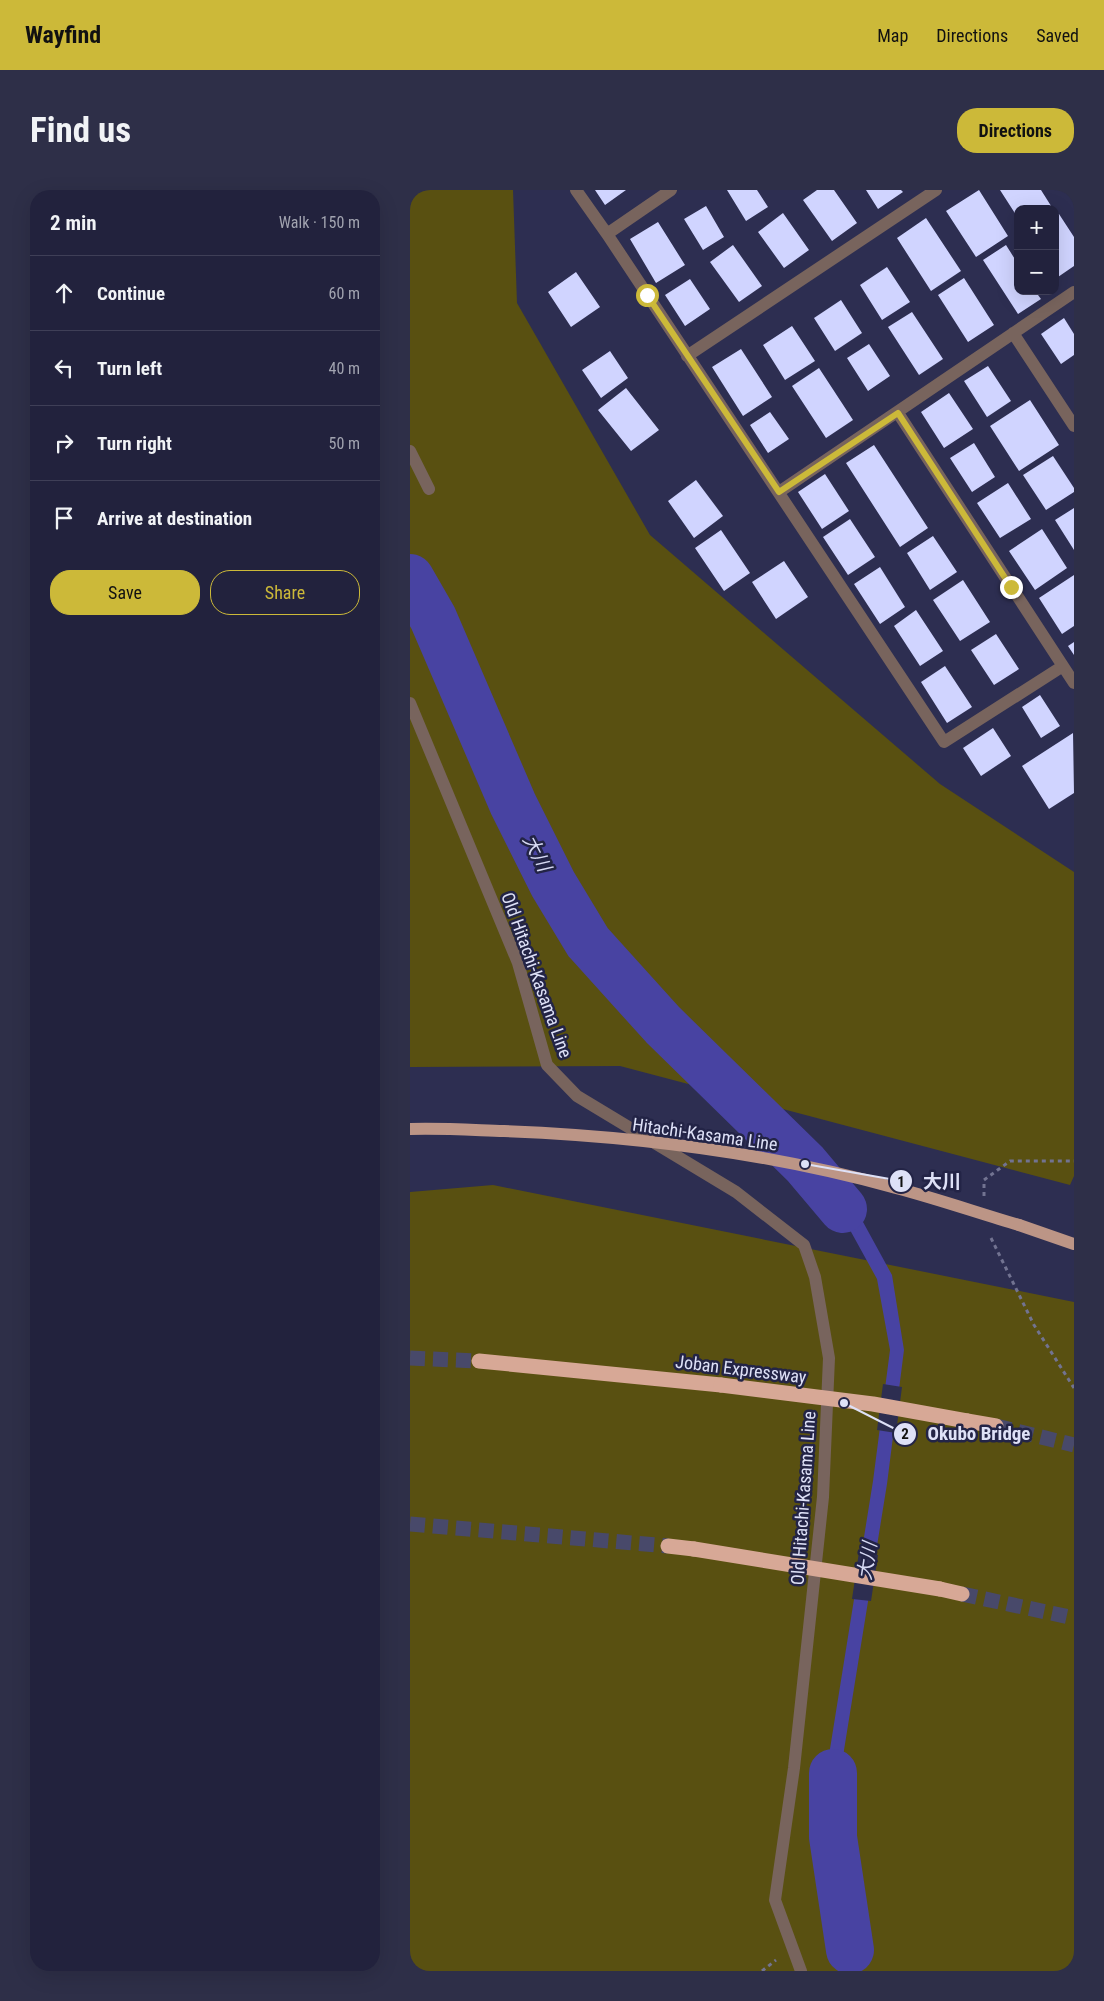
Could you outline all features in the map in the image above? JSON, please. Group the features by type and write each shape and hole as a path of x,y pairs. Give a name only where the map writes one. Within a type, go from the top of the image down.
{"highway":[{"name":"Joban Expressway","path":"479,1361 721,1385 873,1404 996,1426"},
{"path":"668,1546 962,1594"}],"main road":[{"name":"Hitachi-Kasama Line","path":"410,1129 549,1133 697,1149 780,1162 896,1188 1019,1225 1074,1244"}],"street":[{"path":"576,190 608,234 944,742 1063,666"},
{"path":"608,234 671,190"},
{"path":"687,356 936,190"},
{"path":"779,492 1074,292"},
{"path":"1013,333 1074,426"},
{"path":"898,413 1074,683"},
{"path":"410,451 429,489"},
{"name":"Old Hitachi-Kasama Line","path":"410,703 518,962 548,1065 577,1096 736,1192 804,1245 815,1277 830,1358 824,1497 794,1768 774,1900 802,1971"}],"path":[{"path":"984,1197 984,1180 1010,1161 1074,1161"},
{"path":"988,1232 1034,1325 1074,1388"}],"shaded area":[{"path":"410,190 513,190 517,303 650,535 940,784 1074,872 1074,1176 1070,1185 620,1066 410,1067"},
{"path":"493,1185 1074,1302 1074,1971 410,1971 410,1192"}],"water":[{"path":"812,1162 863,1222 892,1275 904,1350 887,1484 839,1781 840,1836 826,1841 825,1780 873,1481 890,1350 877,1279 850,1230 798,1164"}],"pier":[{"path":"814,1160 857,1211 827,1204 796,1166 797,1162"},
{"path":"883,1384 902,1387 896,1433 877,1430"},
{"path":"859,1552 878,1555 871,1601 852,1599"}],"building":[{"path":"595,190 626,190 605,205"},
{"path":"727,190 757,190 768,207 746,221"},
{"path":"817,190 834,190 857,223 832,241 803,200"},
{"path":"866,190 901,190 903,192 878,209"},
{"path":"979,190 1008,236 976,257 946,211"},
{"path":"1000,190 1041,190 1050,205 1014,205 1014,212"},
{"path":"706,206 724,237 703,250 684,219"},
{"path":"783,213 809,250 784,268 758,232"},
{"path":"1059,214 1074,237 1074,266 1059,276"},
{"path":"926,218 961,271 931,291 897,238"},
{"path":"658,222 685,265 656,283 630,239"},
{"path":"733,245 762,286 739,302 710,262"},
{"path":"1006,245 1014,258 1014,295 1038,295 1041,299 1018,314 983,260"},
{"path":"887,267 910,302 882,320 860,285"},
{"path":"576,272 600,307 571,327 548,292"},
{"path":"964,278 994,325 968,342 938,295"},
{"path":"690,279 710,309 685,326 665,295"},
{"path":"841,300 862,333 835,351 814,318"},
{"path":"912,312 943,359 919,375 888,327"},
{"path":"1064,318 1074,334 1074,355 1061,364 1041,334"},
{"path":"792,326 815,361 785,380 763,345"},
{"path":"869,344 890,376 868,391 847,358"},
{"path":"741,349 772,397 743,416 712,367"},
{"path":"610,351 628,378 601,398 582,370"},
{"path":"988,366 1011,401 987,417 964,381"},
{"path":"819,368 853,420 826,438 792,386"},
{"path":"626,388 659,430 631,451 598,410"},
{"path":"949,393 973,429 944,448 921,412"},
{"path":"1030,400 1059,445 1019,471 990,426"},
{"path":"770,412 789,439 768,453 750,425"},
{"path":"974,443 995,477 972,492 950,458"},
{"path":"874,445 928,528 900,547 846,463"},
{"path":"1053,456 1074,488 1074,492 1046,510 1023,475"},
{"path":"825,474 849,511 822,529 798,492"},
{"path":"696,480 723,516 694,538 668,501"},
{"path":"1008,483 1031,519 1000,538 977,503"},
{"path":"1074,508 1074,550 1055,520"},
{"path":"850,519 875,557 848,575 823,537"},
{"path":"1042,529 1067,568 1035,590 1009,551"},
{"path":"721,530 750,573 724,591 695,548"},
{"path":"933,536 957,572 930,590 907,553"},
{"path":"784,561 808,597 776,619 752,582"},
{"path":"880,567 905,607 880,624 854,584"},
{"path":"1074,575 1074,626 1062,634 1039,598"},
{"path":"963,580 990,622 960,641 933,600"},
{"path":"916,610 943,651 920,666 894,626"},
{"path":"996,634 1019,669 994,685 971,650"},
{"path":"1074,642 1074,655 1068,646"},
{"path":"945,666 972,707 947,723 921,682"},
{"path":"1040,695 1060,726 1041,738 1022,707"},
{"path":"993,728 1011,756 981,776 963,748"},
{"path":"1073,733 1074,793 1049,809 1022,766"}],"waterway":[{"name":"大川","path":"410,578 433,618 513,804 553,884 588,942 663,1025 805,1164 843,1209"},
{"name":"大川","path":"833,1773 833,1837 850,1950"}],"tunnel":[{"path":"410,1358 479,1361"},
{"path":"996,1426 1074,1445"},
{"path":"410,1524 668,1546"},
{"path":"962,1594 1074,1618"}],"place":[{"name":"大川","path":"805,1164"},
{"name":"Okubo Bridge","path":"844,1403"}],"route":[{"path":"647,295 779,492 898,413 1011,587"}]}
